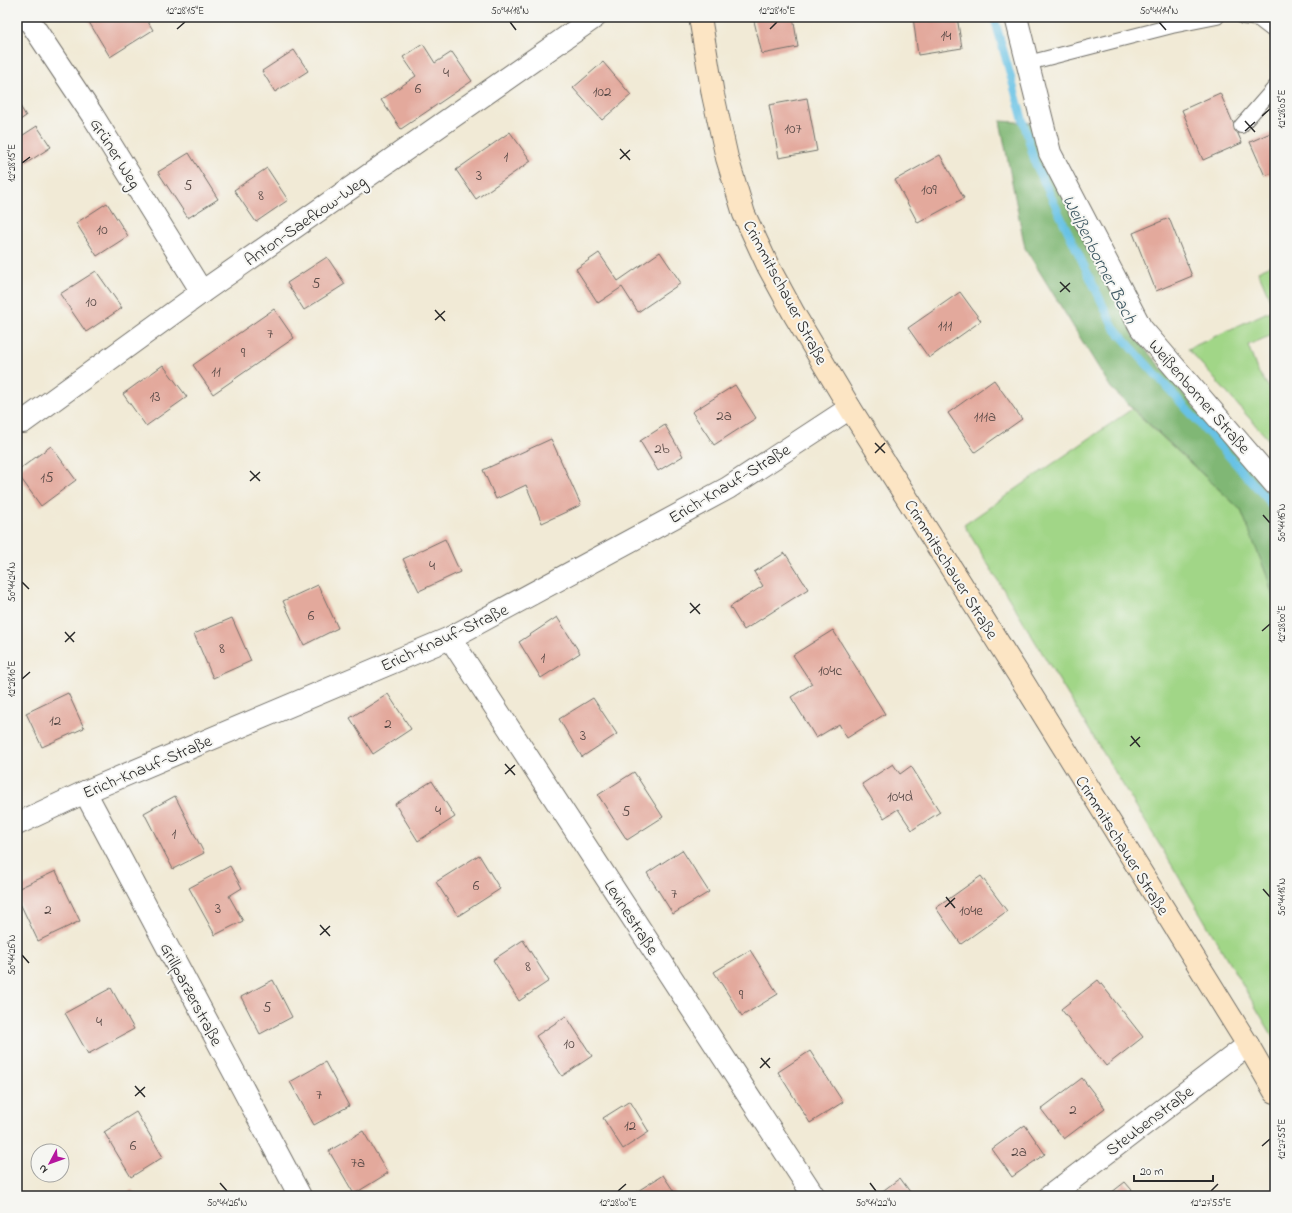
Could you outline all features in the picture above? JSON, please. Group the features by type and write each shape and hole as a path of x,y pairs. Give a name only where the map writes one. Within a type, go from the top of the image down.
{"main road":[{"name":"Crimmitschauer Straße","path":"700,17 713,95 727,158 744,214 768,266 790,307 850,408 1020,677 1248,1045 1275,1092"}],"street":[{"name":"Grüner Weg","path":"26,17 97,123 202,292"},
{"name":"Anton-Saefkow-Weg","path":"17,422 23,422 202,292 594,17"},
{"name":"Weißenborner Straße","path":"1016,17 1050,153 1141,328 1275,484"},
{"name":"Erich-Knauf-Straße","path":"17,824 85,792 450,638 728,488 850,408"},
{"name":"Levinestraße","path":"450,638 814,1196"},
{"name":"Grillparzerstraße","path":"85,792 300,1196"},
{"name":"Steubenstraße","path":"1050,1196 1248,1045"}],"lane":[{"path":"1028,63 1172,26 1217,17"},
{"path":"1243,17 1258,18 1275,32"},
{"path":"1241,126 1275,87"}],"green space":[{"path":"1000,121 1034,123 1134,336 1275,500 1275,605 1267,576 1241,510 1111,388 1025,248"},
{"path":"1275,263 1275,334 1248,345 1257,370 1275,396 1275,447 1188,349 1274,309 1258,271"},
{"path":"1132,409 1241,510 1267,576 1275,605 1275,1040 1164,852 964,525"}],"building":[{"path":"86,17 145,17 153,30 110,57"},
{"path":"753,17 793,17 798,47 762,54"},
{"path":"913,17 957,17 962,48 918,55"},
{"path":"423,44 435,63 452,52 472,81 401,129 381,100 416,76 403,57"},
{"path":"294,50 308,71 275,92 262,71"},
{"path":"603,62 631,95 602,120 573,88"},
{"path":"1220,93 1242,143 1203,160 1182,110"},
{"path":"807,98 817,151 779,158 769,105"},
{"path":"17,101 26,116 17,122"},
{"path":"37,126 51,147 22,166 17,159 17,139"},
{"path":"1275,131 1275,172 1265,176 1250,142"},
{"path":"510,132 531,161 476,199 456,170"},
{"path":"189,153 218,199 188,218 158,172"},
{"path":"940,155 964,198 918,223 895,180"},
{"path":"267,168 288,200 256,222 234,190"},
{"path":"107,203 128,236 97,256 76,223"},
{"path":"1169,218 1192,276 1156,291 1133,233"},
{"path":"660,252 681,283 638,312 622,287 598,303 576,269 599,253 618,281"},
{"path":"327,257 345,284 304,310 287,283"},
{"path":"96,271 122,308 86,332 60,294"},
{"path":"960,292 981,321 929,358 908,328"},
{"path":"274,309 294,338 213,394 193,365"},
{"path":"163,365 187,397 146,426 123,394"},
{"path":"994,380 1022,419 975,452 948,413"},
{"path":"735,385 756,418 714,445 692,412"},
{"path":"665,425 683,456 658,471 640,441"},
{"path":"551,439 581,505 542,523 526,485 496,499 483,470"},
{"path":"51,446 76,480 41,506 17,471"},
{"path":"445,539 460,572 419,591 403,559"},
{"path":"785,553 808,589 744,630 730,607 763,586 754,572"},
{"path":"318,585 338,628 304,645 283,601"},
{"path":"557,617 580,653 541,678 519,642"},
{"path":"232,618 251,661 213,678 194,634"},
{"path":"833,630 885,714 847,738 839,724 816,738 791,697 812,684 793,655"},
{"path":"68,693 84,728 42,747 26,713"},
{"path":"388,694 411,729 373,754 350,718"},
{"path":"593,698 617,734 582,757 559,719"},
{"path":"893,764 900,774 911,766 940,812 912,830 898,809 884,818 862,784"},
{"path":"634,772 663,817 627,840 598,795"},
{"path":"432,781 455,817 418,841 395,804"},
{"path":"175,796 204,853 173,869 144,813"},
{"path":"682,850 709,892 673,914 647,873"},
{"path":"479,855 500,889 458,916 436,882"},
{"path":"230,866 242,888 229,896 243,921 215,935 189,888"},
{"path":"56,871 80,921 38,941 17,897 17,889"},
{"path":"981,876 1007,911 961,944 936,908"},
{"path":"523,940 549,981 519,1001 493,960"},
{"path":"750,950 778,994 742,1016 714,972"},
{"path":"273,980 292,1017 260,1034 241,997"},
{"path":"1098,980 1143,1037 1106,1066 1061,1009"},
{"path":"111,988 134,1029 88,1054 65,1013"},
{"path":"566,1016 592,1056 562,1076 536,1036"},
{"path":"810,1051 843,1102 810,1123 778,1072"},
{"path":"325,1062 349,1106 314,1125 290,1082"},
{"path":"1082,1078 1105,1108 1064,1139 1041,1109"},
{"path":"630,1101 649,1132 623,1149 603,1118"},
{"path":"136,1112 163,1157 131,1177 104,1132"},
{"path":"1025,1125 1045,1154 1012,1177 992,1149"},
{"path":"363,1131 388,1173 354,1194 329,1151"},
{"path":"663,1175 677,1196 630,1196"},
{"path":"900,1178 913,1196 876,1196"},
{"path":"1125,1182 1137,1196 1107,1196"},
{"path":"132,1190 136,1196 123,1196"}],"waterway":[{"name":"Weißenborner Bach","path":"994,17 1035,163 1114,328 1269,501 1275,514"}]}
